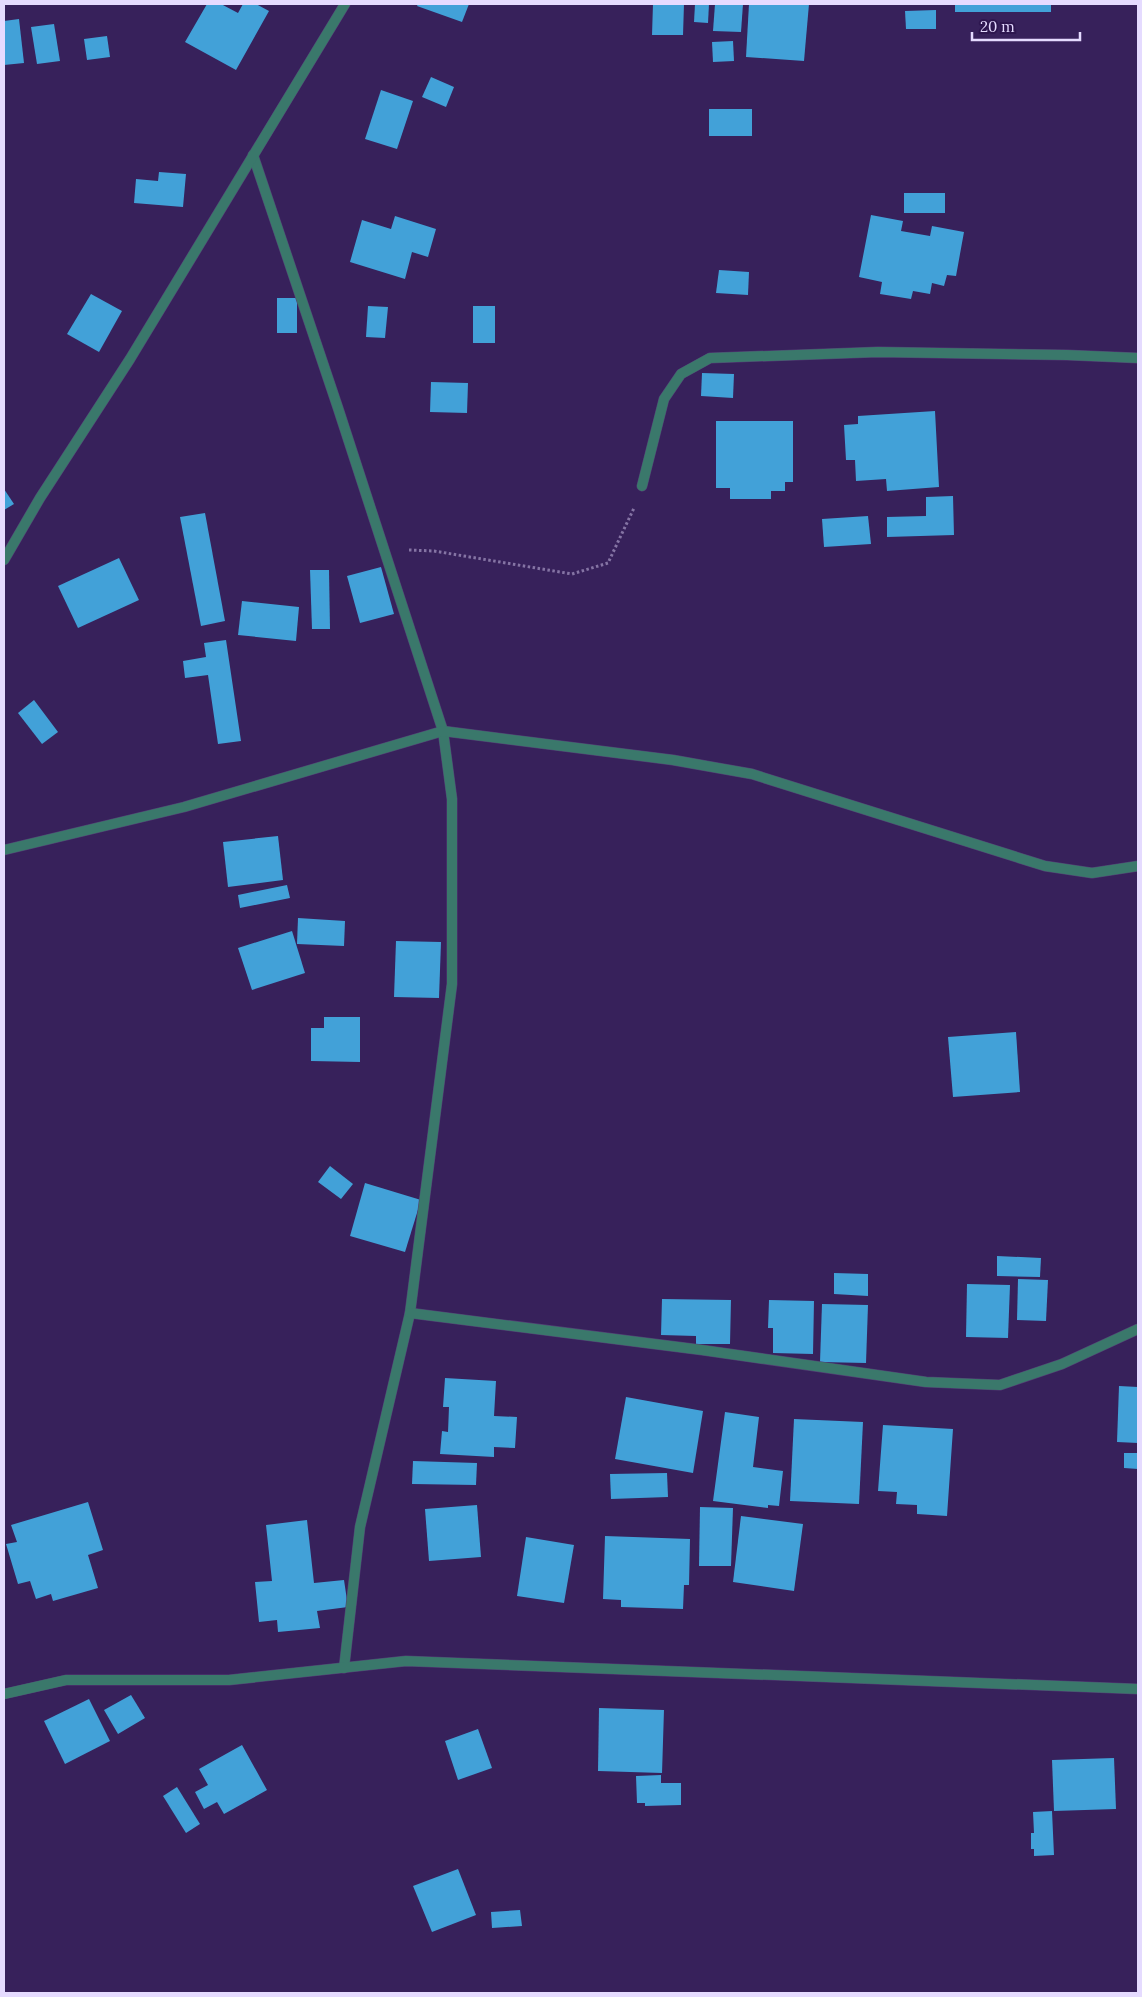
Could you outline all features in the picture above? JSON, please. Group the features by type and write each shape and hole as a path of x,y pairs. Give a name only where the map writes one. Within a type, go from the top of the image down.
{"street":[{"path":"4,560 40,498 130,359 345,4"},
{"path":"253,155 443,731 452,799 452,984 410,1313 360,1527 344,1668"},
{"path":"642,486 664,399 681,374 710,358 878,352 1138,358"},
{"path":"4,850 184,807 443,731 674,760 752,774 1045,866 1092,873 1138,866"},
{"path":"410,1313 702,1350 926,1382 1000,1385 1062,1364 1138,1329"},
{"path":"4,1694 66,1680 229,1680 406,1661 1138,1689"}],"path":[{"path":"383,550 434,551 572,574 608,563 626,528 642,486"}],"building":[{"path":"207,4 221,4 238,13 243,4 256,4 269,11 236,70 185,42"},
{"path":"418,4 469,4 462,22 417,6"},
{"path":"653,4 684,4 683,35 652,35"},
{"path":"695,4 709,4 708,23 694,22"},
{"path":"715,4 743,4 741,32 713,31"},
{"path":"749,4 809,4 804,61 746,57"},
{"path":"955,4 1051,4 1051,12 955,12"},
{"path":"936,10 936,29 906,29 905,11"},
{"path":"19,19 24,63 4,65 4,21"},
{"path":"54,24 60,61 37,64 31,27"},
{"path":"107,36 110,57 87,60 84,39"},
{"path":"733,41 734,61 713,62 712,42"},
{"path":"431,77 454,87 446,107 422,97"},
{"path":"381,90 413,101 397,149 365,139"},
{"path":"709,109 752,109 752,136 709,136"},
{"path":"159,172 186,174 183,207 134,203 136,179 158,181"},
{"path":"904,193 945,193 945,213 904,213"},
{"path":"871,215 903,221 901,231 930,236 932,226 964,232 956,276 947,275 944,286 932,283 930,294 913,291 911,299 880,294 882,282 859,277"},
{"path":"395,216 436,229 428,257 412,252 405,279 350,262 362,220 391,229"},
{"path":"719,270 749,272 748,295 716,293"},
{"path":"91,294 122,311 99,352 67,334"},
{"path":"277,298 297,298 297,333 277,333"},
{"path":"368,306 388,307 385,338 366,337"},
{"path":"473,306 495,306 495,343 473,343"},
{"path":"702,373 734,374 733,398 701,396"},
{"path":"431,382 468,383 467,413 430,412"},
{"path":"935,411 939,487 887,491 886,479 856,481 855,460 846,460 844,425 858,424 858,416"},
{"path":"716,421 793,421 793,482 785,482 785,491 771,491 771,499 730,499 730,488 716,488"},
{"path":"4,489 14,504 4,510"},
{"path":"953,496 954,535 887,537 887,517 926,516 926,497"},
{"path":"205,513 225,621 201,626 180,517"},
{"path":"868,516 871,544 824,547 822,519"},
{"path":"119,558 139,600 78,628 58,586"},
{"path":"381,567 394,614 360,623 347,576"},
{"path":"310,570 329,570 330,629 312,629"},
{"path":"242,601 299,607 296,641 238,635"},
{"path":"226,640 241,741 218,744 208,675 185,678 183,661 206,657 204,643"},
{"path":"34,700 58,732 42,744 18,713"},
{"path":"278,836 283,880 228,887 223,842"},
{"path":"287,885 290,898 240,908 238,895"},
{"path":"298,918 345,921 344,946 297,944"},
{"path":"292,931 305,973 252,990 238,948"},
{"path":"396,941 441,942 439,998 394,997"},
{"path":"324,1017 360,1017 360,1062 311,1061 311,1028 324,1028"},
{"path":"1016,1032 1020,1092 953,1097 948,1037"},
{"path":"330,1166 353,1184 341,1199 318,1182"},
{"path":"365,1183 421,1200 405,1252 350,1236"},
{"path":"997,1256 1041,1258 1040,1277 997,1276"},
{"path":"834,1273 868,1274 868,1296 834,1294"},
{"path":"1018,1279 1048,1280 1046,1321 1017,1320"},
{"path":"967,1284 1010,1285 1008,1338 966,1337"},
{"path":"662,1299 731,1300 730,1344 696,1344 696,1336 661,1335"},
{"path":"769,1300 814,1301 813,1354 773,1353 773,1328 768,1328"},
{"path":"822,1304 868,1305 866,1363 820,1362"},
{"path":"445,1378 496,1381 494,1416 517,1417 515,1448 494,1447 494,1457 440,1454 442,1431 448,1432 449,1407 443,1407"},
{"path":"1119,1386 1138,1387 1138,1443 1117,1442"},
{"path":"626,1397 703,1411 693,1473 615,1459"},
{"path":"725,1412 759,1417 753,1467 783,1471 779,1506 768,1505 768,1508 713,1501"},
{"path":"794,1419 863,1422 859,1504 790,1501"},
{"path":"883,1425 953,1429 947,1516 917,1514 917,1505 896,1504 897,1492 878,1491"},
{"path":"1124,1453 1138,1453 1138,1469 1124,1468"},
{"path":"413,1461 477,1463 476,1485 412,1484"},
{"path":"667,1473 668,1497 611,1499 610,1474"},
{"path":"88,1502 103,1550 88,1555 98,1588 53,1601 51,1594 36,1599 30,1581 18,1584 6,1544 17,1542 11,1525"},
{"path":"477,1505 481,1557 429,1561 425,1509"},
{"path":"700,1507 733,1508 731,1566 699,1566"},
{"path":"741,1516 803,1524 794,1591 733,1582"},
{"path":"307,1520 314,1583 344,1580 348,1607 317,1611 320,1628 278,1632 277,1620 259,1622 255,1582 272,1581 266,1525"},
{"path":"605,1536 690,1539 689,1585 684,1585 683,1609 621,1607 621,1600 603,1599"},
{"path":"526,1537 574,1545 564,1603 517,1596"},
{"path":"131,1695 145,1718 118,1734 104,1710"},
{"path":"89,1699 110,1741 65,1764 44,1721"},
{"path":"599,1708 664,1710 662,1773 598,1771"},
{"path":"478,1729 492,1768 458,1780 445,1741"},
{"path":"242,1745 267,1790 224,1814 217,1802 204,1809 195,1792 208,1785 199,1769"},
{"path":"1114,1758 1116,1809 1054,1811 1052,1760"},
{"path":"661,1775 661,1783 681,1783 681,1805 645,1806 645,1803 637,1803 636,1776"},
{"path":"177,1787 200,1824 186,1833 163,1796"},
{"path":"1052,1811 1054,1855 1034,1856 1034,1849 1031,1849 1031,1833 1034,1833 1033,1812"},
{"path":"458,1869 476,1915 432,1932 413,1886"},
{"path":"520,1910 522,1926 492,1928 491,1912"}]}
